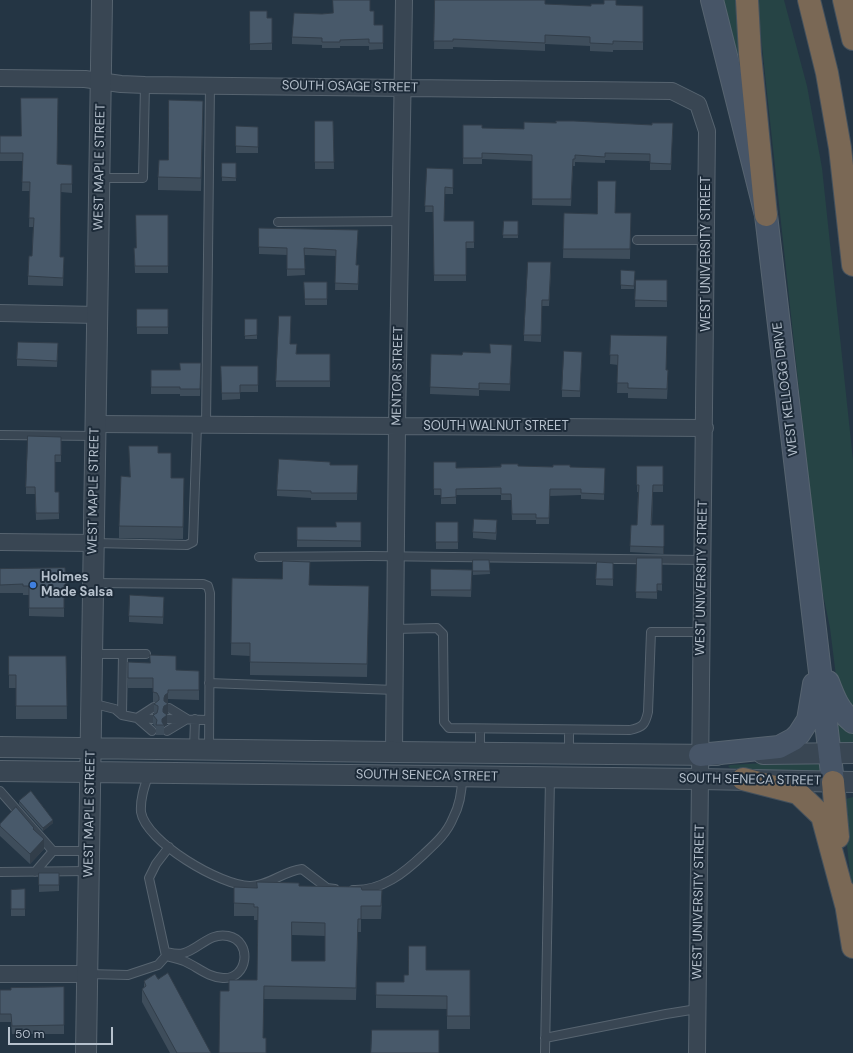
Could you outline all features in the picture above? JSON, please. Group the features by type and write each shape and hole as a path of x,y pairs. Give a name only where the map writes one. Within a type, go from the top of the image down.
{"highway":[{"path":"747,0 766,215"},
{"path":"809,0 827,73 840,148 853,265"},
{"path":"844,0 853,39"},
{"path":"849,0 853,10"},
{"path":"743,779 798,793 822,816 846,905 853,947"},
{"path":"843,782 846,905"}],"main road":[{"name":"WEST KELLOGG DRIVE","path":"712,0 766,215 830,752 843,782"},
{"path":"818,659 838,706 844,715 853,722"},
{"path":"700,755 779,747 794,739 808,720 818,659"}],"street":[{"name":"WEST MAPLE STREET","path":"86,1053 102,81 102,0"},
{"name":"MENTOR STREET","path":"394,752 397,426 404,0"},
{"name":"SOUTH OSAGE STREET","path":"0,78 85,79 121,84 145,85 672,91 698,104"},
{"name":"WEST UNIVERSITY STREET","path":"697,1053 708,131 698,104"},
{"path":"0,313 98,315"},
{"name":"SOUTH WALNUT STREET","path":"96,430 202,425 705,428"},
{"path":"0,542 94,543"},
{"name":"SOUTH SENECA STREET","path":"0,747 700,755 830,752 853,753"},
{"name":"SOUTH SENECA STREET","path":"0,771 700,778 843,782"},
{"path":"0,974 88,974"}],"lane":[{"path":"100,178 143,178 145,85"},
{"path":"94,543 189,544 193,542 202,425 210,85"},
{"path":"278,222 401,221"},
{"path":"637,240 707,240"},
{"path":"0,435 96,430"},
{"path":"259,557 702,560"},
{"path":"93,583 203,584 208,586 210,593 209,720 201,749"},
{"path":"395,629 437,628 443,634 444,722 449,728 569,730 630,730 639,728 646,722 648,712 651,632 702,632"},
{"path":"92,654 146,654"},
{"path":"122,715 123,654"},
{"path":"209,683 395,690"},
{"path":"91,703 115,709 122,715 153,719"},
{"path":"137,718 154,707"},
{"path":"169,708 191,719 201,749"},
{"path":"137,718 152,731"},
{"path":"168,719 209,720"},
{"path":"167,731 191,719"},
{"path":"480,729 480,753"},
{"path":"569,730 569,754"},
{"path":"150,772 143,793 141,813 147,826 168,847 205,872 226,881 250,886 263,885 292,870 302,869 327,888 344,890 375,888 408,870 442,837 453,819 460,801 462,776"},
{"path":"545,1053 550,777"},
{"path":"0,791 53,851 89,852"},
{"path":"88,974 128,975 158,965 166,954 149,878 156,864 168,847"},
{"path":"35,872 53,851"},
{"path":"0,872 89,871"},
{"path":"218,936 229,936 238,940 244,950 245,963 239,972 233,977 224,978 209,976 184,961 166,954 182,954 202,942 218,936"},
{"path":"545,1038 697,1009"}],"green space":[{"path":"720,0 739,0 743,89"},
{"path":"757,0 784,0 807,86 822,168 853,460 853,713 836,676 830,628 819,575"},
{"path":"837,721 853,733 853,743 838,743"},
{"path":"819,760 822,774 797,775 730,768 728,766 730,765"},
{"path":"853,797 853,900 842,800"}],"building":[{"path":"333,0 370,0 370,11 374,11 374,25 383,25 383,43 369,43 369,39 322,42 322,38 292,37 294,13 333,13"},
{"path":"435,0 545,0 545,4 591,6 591,4 604,4 604,0 616,0 616,5 643,6 643,42 613,41 613,44 590,43 590,37 545,35 545,43 453,39 453,41 434,41"},
{"path":"250,11 267,11 267,18 272,18 272,43 250,44"},
{"path":"21,98 58,98 57,164 72,165 72,184 61,184 60,257 64,257 63,278 28,276 29,256 32,256 34,218 29,218 30,182 22,182 23,153 0,153 0,136 21,136"},
{"path":"169,100 203,101 201,178 158,177 159,160 168,160"},
{"path":"315,121 333,121 334,162 315,162"},
{"path":"556,121 652,125 652,123 673,123 671,164 650,163 650,154 605,153 605,157 575,155 575,159 573,159 571,199 532,199 532,155 482,153 482,158 463,158 463,125 482,125 482,128 524,129 524,122 556,123"},
{"path":"236,126 258,127 258,147 236,146"},
{"path":"222,163 236,163 236,178 222,177"},
{"path":"427,168 453,169 453,188 445,187 444,221 474,221 474,242 466,242 466,275 434,275 433,206 425,206"},
{"path":"598,181 616,181 615,213 631,213 630,249 563,249 564,213 597,214"},
{"path":"136,215 168,215 168,266 135,266 134,248 136,248"},
{"path":"504,221 518,221 518,235 503,235"},
{"path":"259,228 358,230 356,265 359,265 358,284 335,283 336,250 304,248 305,269 287,269 287,248 259,247"},
{"path":"528,262 551,262 549,300 542,300 541,335 524,335"},
{"path":"621,270 635,271 634,286 621,285"},
{"path":"636,280 667,280 667,301 635,300"},
{"path":"304,282 327,282 327,299 305,299"},
{"path":"137,309 168,309 168,327 137,327"},
{"path":"279,316 291,316 290,344 297,344 296,354 330,354 330,381 276,381"},
{"path":"245,319 257,319 257,335 245,336"},
{"path":"611,335 667,336 667,389 628,388 628,383 617,383 618,355 610,355"},
{"path":"18,342 58,343 57,361 17,359"},
{"path":"490,344 512,345 510,384 479,383 479,389 430,387 431,354 462,355 463,352 490,353"},
{"path":"564,351 582,352 580,391 562,390"},
{"path":"180,363 201,363 200,389 151,387 151,370 180,370"},
{"path":"221,366 258,366 258,385 240,385 240,393 222,393"},
{"path":"28,436 61,437 61,455 55,455 55,492 59,492 59,513 36,513 35,487 26,487"},
{"path":"129,446 158,446 158,453 171,453 171,478 184,478 183,527 119,526 121,476 130,477"},
{"path":"279,459 330,462 330,465 358,465 357,493 311,493 311,491 277,490"},
{"path":"434,462 456,462 456,468 501,467 501,464 518,464 518,466 553,467 553,465 570,465 570,467 605,468 604,494 581,493 581,489 550,489 549,518 536,518 536,514 512,514 511,494 501,494 501,488 456,489 456,497 441,498 441,489 434,489"},
{"path":"637,466 663,466 663,485 653,485 651,525 664,525 663,547 630,546 631,525 637,525 639,485 637,485"},
{"path":"474,519 497,520 496,533 473,532"},
{"path":"336,522 361,522 361,541 297,540 297,527 336,527"},
{"path":"436,522 458,522 458,542 436,542"},
{"path":"637,558 662,558 662,584 657,584 657,592 636,592"},
{"path":"473,560 489,560 490,571 473,571"},
{"path":"283,561 310,562 309,585 369,586 367,664 250,662 250,643 231,643 232,578 282,579"},
{"path":"597,562 613,563 613,579 596,579"},
{"path":"65,568 66,585 64,585 64,608 29,608 29,586 23,586 23,584 0,585 0,569"},
{"path":"431,569 472,570 471,590 431,590"},
{"path":"130,595 164,597 163,617 129,616"},
{"path":"150,655 176,656 176,670 199,671 199,690 168,690 168,693 164,698 164,701 168,704 164,706 163,709 163,712 167,715 162,719 164,725 156,725 157,720 153,715 157,713 158,706 154,704 159,700 159,697 157,693 153,692 153,678 128,678 128,662 150,663"},
{"path":"9,656 66,656 67,706 16,706 16,675 9,675"},
{"path":"31,791 53,820 43,828 19,801"},
{"path":"16,807 34,828 33,829 44,839 30,854 0,826 0,824"},
{"path":"39,873 59,873 59,885 39,885"},
{"path":"257,882 299,883 299,886 361,887 362,890 382,890 381,906 361,906 361,919 358,919 356,988 264,986 263,1038 266,1038 266,1053 219,1053 220,991 229,991 229,980 257,980 258,907 254,907 254,904 234,903 234,887 257,888","holes":["292,922 325,923 325,961 292,961"]},
{"path":"25,889 25,909 11,909 11,890"},
{"path":"409,946 426,946 426,970 470,970 470,1016 447,1016 447,996 376,995 376,982 404,982 404,975 408,975"},
{"path":"168,973 211,1053 177,1053 142,989 146,986 144,981 155,974 158,979"},
{"path":"64,987 64,1025 12,1026 11,1014 0,1014 0,990 11,990 11,988"},
{"path":"372,1030 439,1030 439,1053 371,1053"}],"place":[{"name":"Holmes Made Salsa","path":"33,585"}]}
